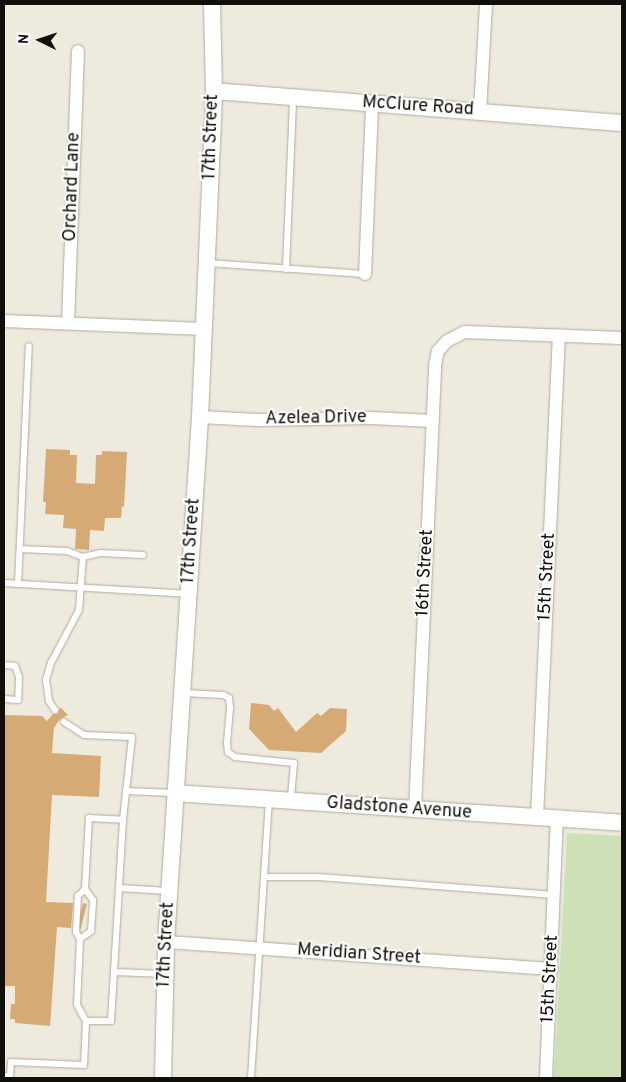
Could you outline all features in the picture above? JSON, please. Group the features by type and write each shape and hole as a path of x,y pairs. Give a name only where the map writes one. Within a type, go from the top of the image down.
{"street":[{"name":"17th Street","path":"163,1078 166,942 204,330 214,91 212,4"},
{"path":"480,112 486,4"},
{"name":"Orchard Lane","path":"68,323 78,50"},
{"name":"McClure Road","path":"214,91 372,105 622,123"},
{"path":"365,274 372,105"},
{"path":"4,321 204,330"},
{"name":"16th Street","path":"415,810 432,421 435,364 438,351 447,341 465,332 559,336"},
{"path":"559,336 622,338"},
{"name":"15th Street","path":"537,818 559,336"},
{"name":"Azelea Drive","path":"200,417 256,420 370,418 432,421"},
{"name":"Gladstone Avenue","path":"175,793 537,818 622,822"},
{"name":"15th Street","path":"546,1078 557,819"},
{"name":"Meridian Street","path":"166,942 552,969"}],"lane":[{"path":"286,269 293,98"},
{"path":"207,263 365,274"},
{"path":"18,584 29,346"},
{"path":"20,549 67,551 83,557 100,553 143,555"},
{"path":"55,710 48,701 46,680 51,663 80,610 83,557"},
{"path":"4,583 188,594"},
{"path":"4,665 15,666 19,677 18,700 4,699"},
{"path":"182,692 223,695 229,698 228,752 235,757 294,763 291,801"},
{"path":"64,722 84,735 132,737 123,820 111,1021 86,1021"},
{"path":"126,791 175,793"},
{"path":"251,1078 269,799"},
{"path":"80,939 92,931 93,900 85,889 89,818 123,820"},
{"path":"265,877 319,877 554,895"},
{"path":"119,888 170,891"},
{"path":"8,1077 11,1062 84,1065 86,1021 77,1005 80,939 76,932 78,896 85,889"},
{"path":"114,972 165,974"}],"green space":[{"path":"567,833 622,836 622,1078 554,1078"}],"building":[{"path":"46,449 70,450 70,455 77,455 76,483 95,484 96,455 102,455 102,451 127,452 124,507 122,506 121,518 105,518 104,531 90,530 89,550 75,549 76,529 63,528 64,515 45,514 46,502 43,502"},
{"path":"251,703 269,705 274,711 278,708 296,732 317,713 321,716 330,708 347,709 346,731 321,753 269,750 249,729"},
{"path":"60,707 68,715 60,719 54,728 52,753 101,756 99,797 52,795 46,902 73,903 71,928 57,927 50,1026 15,1023 15,1019 10,1019 11,1004 15,1004 15,986 4,986 4,715 42,716 47,721 53,714 58,714"},
{"path":"83,903 87,904 81,929 77,928"}]}
